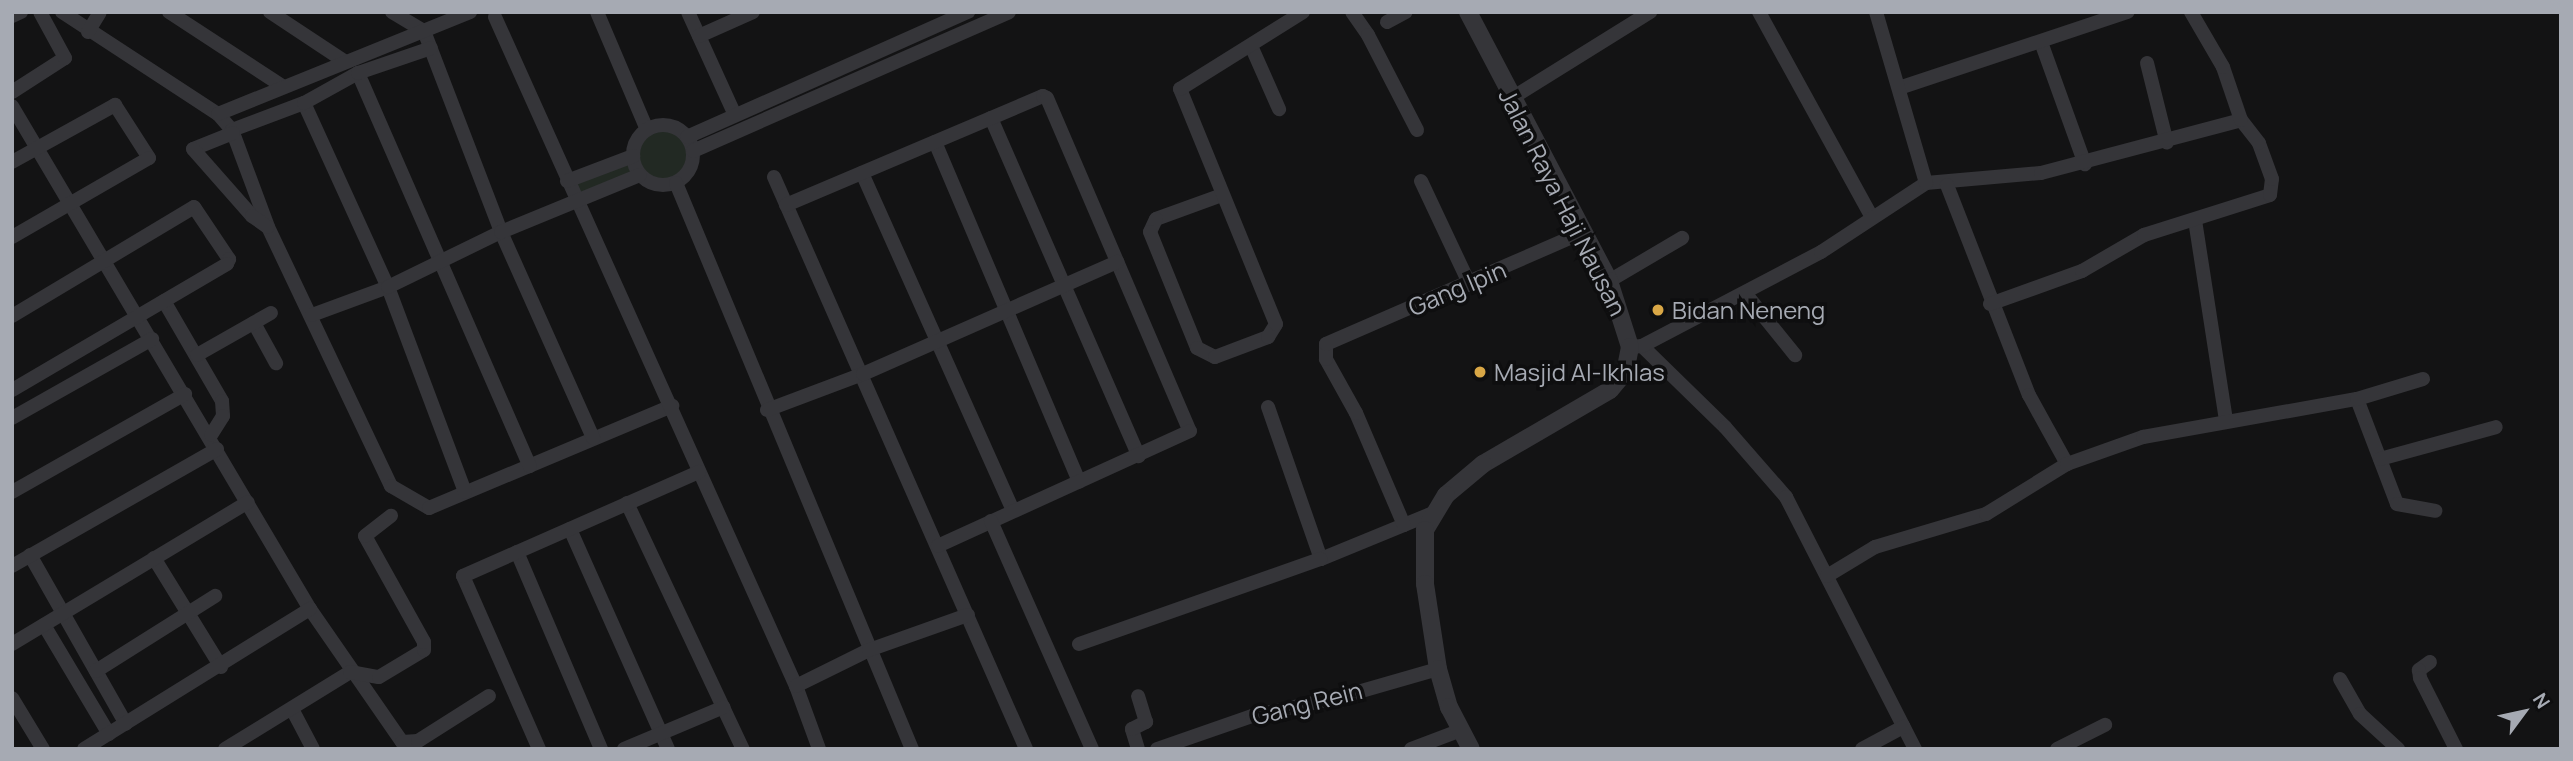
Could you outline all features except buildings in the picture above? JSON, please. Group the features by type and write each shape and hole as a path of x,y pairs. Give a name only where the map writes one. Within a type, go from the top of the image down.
{"street":[{"path":"12,16 21,12"},
{"path":"12,92 65,58 40,12"},
{"path":"62,12 88,32 218,114 232,131 268,227 391,486 429,508 672,406"},
{"path":"88,32 100,12"},
{"path":"170,12 282,86"},
{"path":"270,12 344,61"},
{"path":"393,12 424,31 501,232 593,438"},
{"path":"218,114 470,12"},
{"path":"480,12 497,15 576,202 672,406 796,686 819,749"},
{"path":"597,12 647,130"},
{"path":"688,12 735,115"},
{"path":"699,36 753,12"},
{"path":"690,144 735,115 968,12"},
{"path":"690,144 888,65 1009,12"},
{"path":"1222,195 1156,219 1150,232 1197,348 1215,357 1268,337 1276,324 1181,94 1182,86 1252,48 1303,12"},
{"path":"1352,12 1368,34 1417,130"},
{"path":"1387,22 1406,12"},
{"name":"Jalan Raya Haji Nausan","path":"1468,12 1609,281 1636,346 1625,372 1610,390 1483,464 1446,495 1433,513 1423,543 1438,669 1471,749"},
{"path":"1511,97 1650,12"},
{"path":"1759,12 1871,216"},
{"path":"1876,12 1926,183"},
{"path":"1899,88 2128,12"},
{"path":"1990,304 2082,271 2144,234 2270,195 2272,178 2259,143 2241,120 2222,67 2191,12"},
{"path":"2041,42 2085,164"},
{"path":"268,227 252,216 193,149 303,103 358,73 431,48"},
{"path":"1252,48 1279,109"},
{"path":"882,50 888,65"},
{"path":"2147,63 2167,143"},
{"path":"358,73 530,466"},
{"path":"786,205 1046,97 1190,429 1188,435 1013,510 938,546"},
{"path":"303,103 388,288 465,492"},
{"path":"12,106 105,260 134,316 152,339 214,442 310,609 350,672 402,742 409,744 489,696"},
{"path":"12,162 119,106 148,161 70,201 12,237"},
{"path":"991,118 1139,456"},
{"path":"1915,749 1786,497 1725,427 1636,346 1745,293 1855,229 1871,216 1926,183 1947,185 2085,164 2241,120"},
{"path":"567,181 633,156 647,130 666,125 690,144"},
{"path":"935,142 1079,482"},
{"path":"633,156 640,175 657,185 676,183 690,170 690,144"},
{"path":"862,173 1013,510"},
{"path":"312,315 388,288 501,232 640,175"},
{"path":"774,177 863,373 1026,749"},
{"path":"1421,181 1470,285"},
{"path":"676,183 767,410 912,749"},
{"path":"1947,185 1990,304 2029,395 2067,464"},
{"path":"12,316 195,207 229,261 12,390"},
{"path":"2195,220 2226,420"},
{"name":"Gang Ipin","path":"1404,525 1356,413 1326,359 1328,341 1470,285 1584,232"},
{"path":"1609,281 1682,237"},
{"path":"767,410 863,373 1117,262"},
{"path":"1745,293 1795,355"},
{"path":"12,566 214,442 222,416 222,401 164,301"},
{"path":"197,355 271,313"},
{"path":"254,323 276,363"},
{"path":"12,418 152,339"},
{"path":"1827,576 1875,547 1986,514 2067,464 2143,437 2226,420 2357,399 2423,379"},
{"path":"12,492 185,394"},
{"path":"2357,399 2399,506 2435,511"},
{"path":"1268,407 1321,559"},
{"path":"2380,459 2496,427"},
{"path":"539,749 463,576 699,472"},
{"path":"12,644 248,502"},
{"path":"627,503 743,749"},
{"path":"1079,645 1321,559 1433,513"},
{"path":"225,749 350,672 380,677 424,650 424,642 365,536 391,516"},
{"path":"991,521 1092,749"},
{"path":"570,529 668,749"},
{"path":"517,552 601,749"},
{"path":"30,555 126,724"},
{"path":"154,558 221,667"},
{"path":"96,671 215,596"},
{"path":"84,749 221,667 310,609"},
{"path":"796,686 869,650 968,615"},
{"path":"44,625 109,734"},
{"path":"2430,662 2419,670 2420,678 2456,749"},
{"name":"Gang Rein","path":"1157,749 1252,716 1337,698 1438,669"},
{"path":"2340,679 2360,714 2398,749"},
{"path":"1138,696 1146,722 1132,729 1138,749"},
{"path":"624,749 724,707"},
{"path":"15,708 43,749"},
{"path":"292,709 313,749"},
{"path":"2057,749 2105,725"},
{"path":"1861,749 1903,727"},
{"path":"1411,749 1461,730"}],"shaded area":[{"path":"656,125 676,128 690,142 693,161 684,178 657,185 640,175 576,202 567,181 633,156 640,137"}],"place":[{"name":"Bidan Neneng","path":"1658,310"},
{"name":"Masjid Al-Ikhlas","path":"1480,372"}]}
